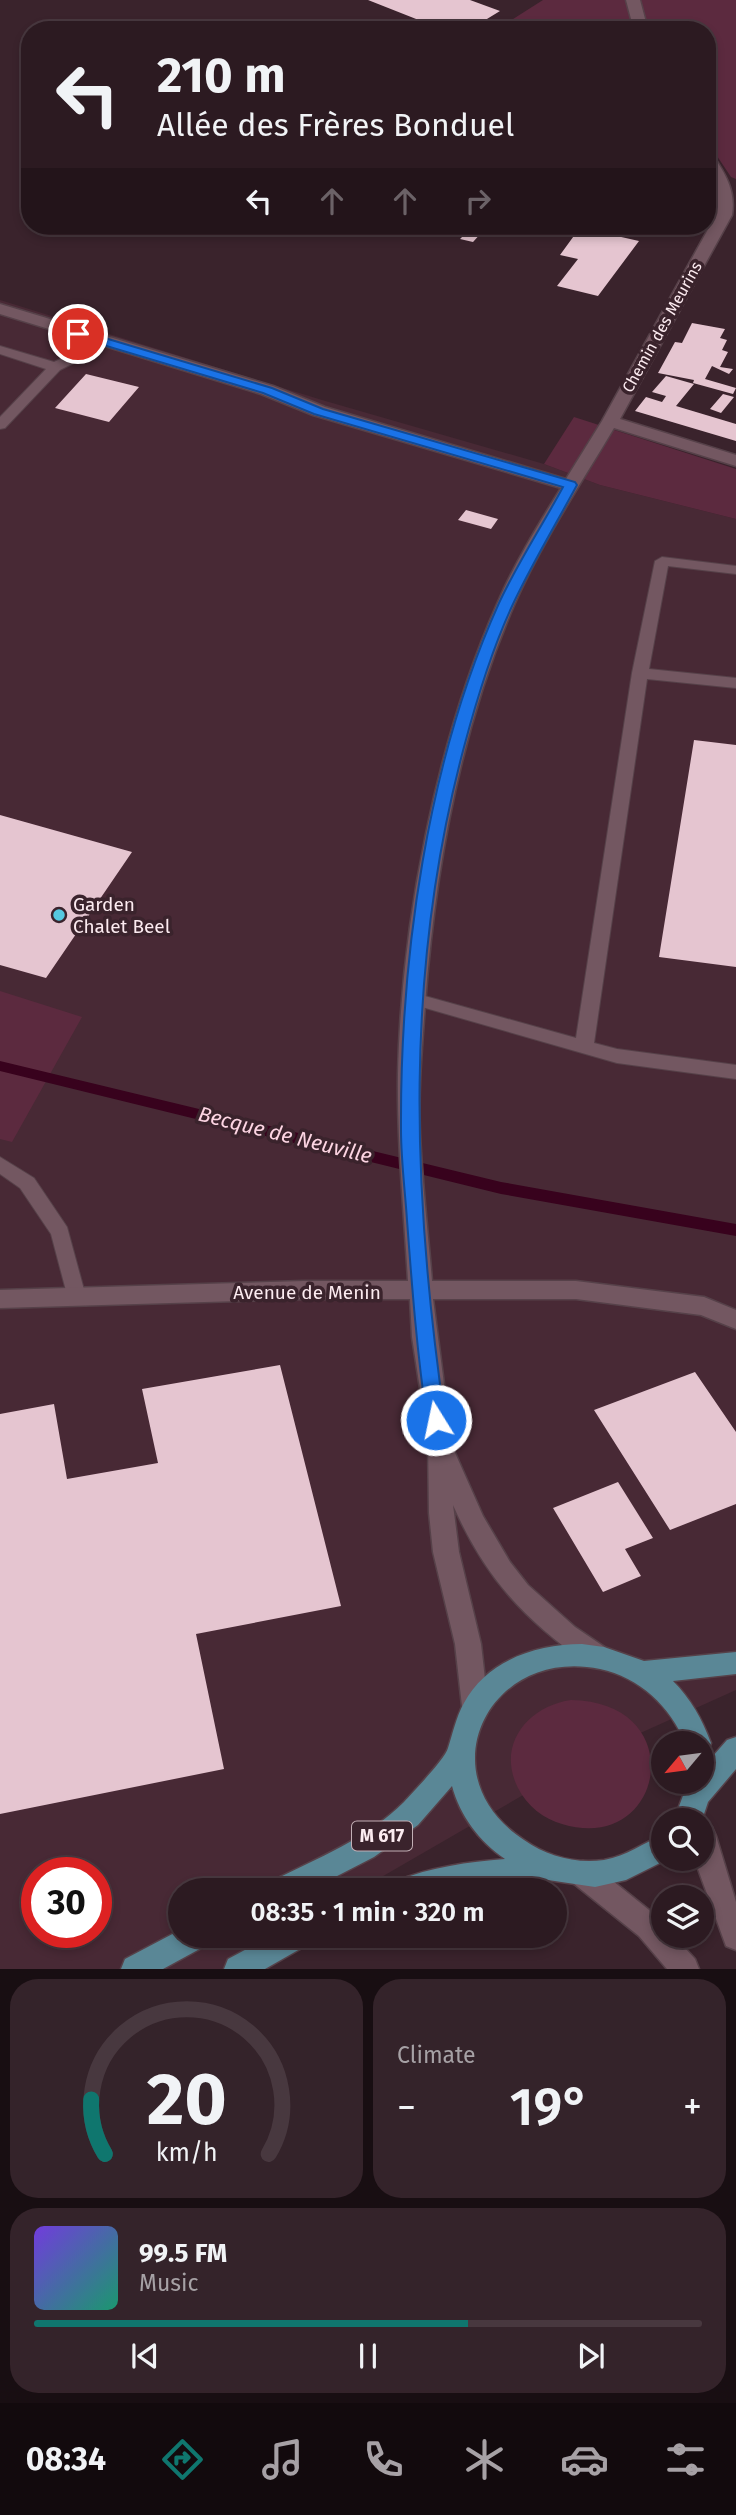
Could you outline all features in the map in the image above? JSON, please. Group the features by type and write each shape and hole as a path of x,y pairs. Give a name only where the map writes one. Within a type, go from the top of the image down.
{"main road":[{"path":"548,1868 515,1852 488,1829 463,1785 461,1753 467,1721 475,1706 497,1681 526,1664 561,1656 597,1656 643,1673 680,1706 692,1731"},
{"path":"643,1673 736,1663"},
{"path":"697,1800 736,1749"},
{"name":"M 617","path":"305,1878 388,1832 424,1799 461,1753"},
{"path":"452,1878 548,1868 583,1874 619,1870 651,1855"},
{"path":"135,1969 174,1948"},
{"path":"238,1969 276,1948"}],"street":[{"path":"633,0 639,21"},
{"name":"Chemin des Meurins","path":"716,172 724,184 727,197 724,215 716,229"},
{"name":"Chemin des Meurins","path":"475,1706 468,1644 446,1552 441,1513 440,1441 429,1378 409,1132 414,999 435,836 470,699 506,603 713,235"},
{"path":"0,309 267,390 319,411 570,485"},
{"path":"610,421 736,461"},
{"name":"Avenue de Menin","path":"0,1299 304,1290 576,1290 704,1306 736,1320"},
{"name":"Chemin des Meurins","path":"440,1441 467,1512 502,1575 537,1612 597,1656"},
{"path":"711,1871 736,1937"},
{"path":"583,1874 649,1927 685,1969"}],"lane":[{"path":"0,425 55,367 104,342"},
{"path":"0,349 55,367"},
{"path":"584,1047 640,673 662,561 736,570"},
{"path":"640,673 736,683"},
{"path":"414,999 617,1056 736,1072"},
{"path":"0,1164 27,1183 60,1231 76,1297"}],"shaded area":[{"path":"543,0 736,0 736,179 731,177 716,154 716,21 510,21"},
{"path":"0,300 322,400 544,464 600,485 736,519 736,1690 596,1753 380,1878 168,1878 168,1948 259,1948 222,1969 0,1969"},
{"path":"574,417 736,469 736,519 600,485 544,464"},
{"path":"0,991 82,1017 12,1142 0,1139"},
{"path":"571,1700 610,1707 635,1725 649,1749 650,1775 642,1799 624,1818 597,1828 562,1824 549,1819 531,1806 522,1795 512,1772 511,1757 520,1730 541,1710"}],"building":[{"path":"368,0 470,0 500,11 484,21 421,21"},
{"path":"464,235 479,235 473,242 460,239"},
{"path":"575,235 612,235 639,241 598,296 557,286 578,259 560,255"},
{"path":"692,323 725,329 720,338 727,340 722,350 728,352 720,367 733,369 729,374 712,366 705,379 736,388 733,394 693,383 694,380 658,373 675,342 682,343"},
{"path":"86,374 139,387 109,422 55,408"},
{"path":"666,376 694,384 676,406 736,424 736,441 635,411 646,397 662,402 666,396 652,392"},
{"path":"723,394 734,397 721,413 710,409"},
{"path":"466,510 498,519 491,529 458,520"},
{"path":"694,740 736,745 736,967 659,957"},
{"path":"0,815 132,852 46,978 0,965"},
{"path":"280,1365 341,1606 196,1634 224,1769 0,1814 0,1414 54,1404 67,1479 158,1463 142,1389"},
{"path":"695,1372 736,1432 736,1504 670,1530 594,1410"},
{"path":"618,1482 653,1538 625,1549 641,1576 603,1592 553,1508"}],"waterway":[{"name":"Becque de Neuville","path":"0,1066 501,1188 736,1230"}],"place":[{"name":"Garden Chalet Beel","path":"59,915"}],"route":[{"path":"78,334 267,390 319,411 570,485 506,603 470,699 435,836 424,911 411,1031 409,1132 424,1337 436,1420"}]}
